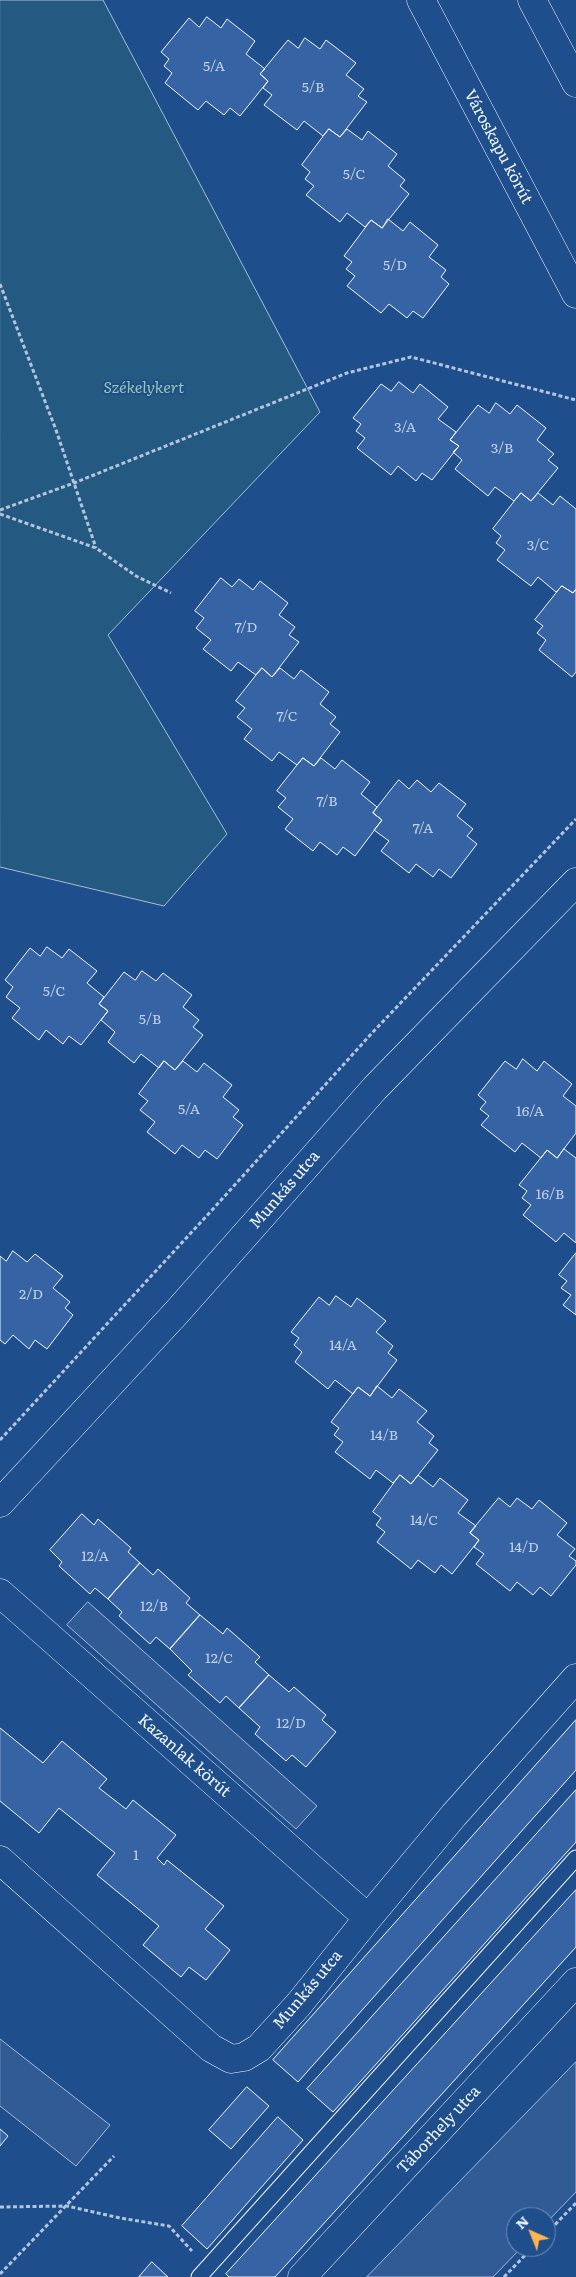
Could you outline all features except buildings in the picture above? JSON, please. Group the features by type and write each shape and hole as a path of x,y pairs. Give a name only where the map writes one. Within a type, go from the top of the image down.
{"street":[{"name":"Városkapu körút","path":"421,0 576,294"},
{"path":"532,0 576,83"},
{"name":"Munkás utca","path":"0,1503 177,1312 375,1088 576,882"},
{"name":"Kazanlak körút","path":"0,1593 368,1918"},
{"name":"Munkás utca","path":"0,1860 194,2035 223,2056 231,2059 244,2057 259,2048 300,2004 368,1918 454,1816 576,1678"},
{"name":"Táborhely utca","path":"302,2277 576,1982"}],"lane":[{"path":"203,2272 576,1858"}],"path":[{"path":"0,284 56,430 96,548"},
{"path":"0,512 347,373 410,357 576,400"},
{"path":"0,512 96,548 136,576 171,593"},
{"path":"0,1440 200,1224 372,1033 576,819"},
{"path":"0,2274 114,2156"},
{"path":"556,2224 576,2204"},
{"path":"0,2207 67,2206 120,2218 169,2226 203,2272"},
{"path":"504,2277 523,2257"}],"green space":[{"name":"Székelykert","path":"0,0 103,0 320,412 108,635 227,834 164,906 0,867"}],"shaded area":[{"path":"88,1602 317,1806 296,1829 67,1625"},
{"path":"0,2039 110,2125 76,2166 0,2106"},
{"path":"576,2062 576,2192 556,2213 556,2207 506,2207 506,2257 512,2257 493,2277 367,2277"}]}
